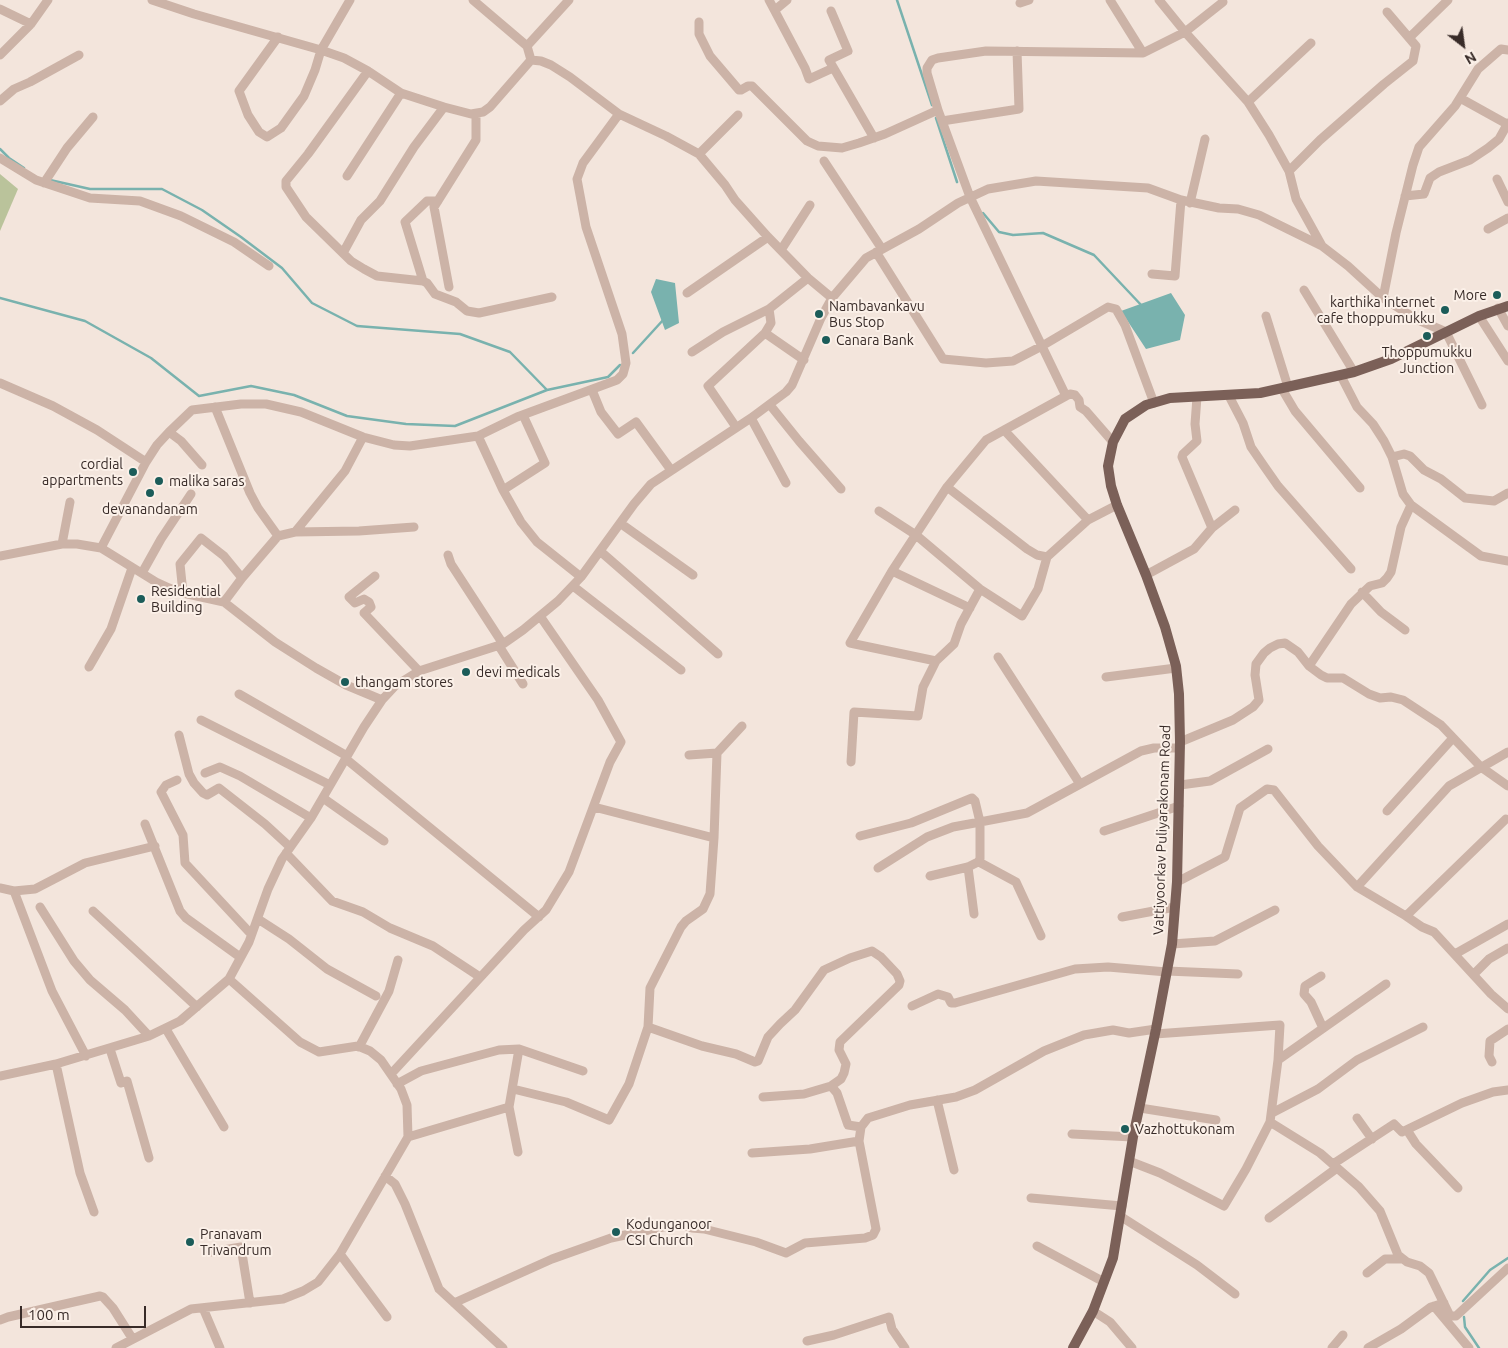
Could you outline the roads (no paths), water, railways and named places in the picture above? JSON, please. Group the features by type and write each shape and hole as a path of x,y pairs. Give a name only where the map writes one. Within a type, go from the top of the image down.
{"main road":[{"name":"Vattiyoorkav Puliyarakonam Road","path":"1073,1348 1093,1311 1113,1258 1133,1137 1172,944 1177,882 1180,745 1179,694 1176,668 1165,627 1117,505 1108,466 1113,442 1125,419 1146,405 1170,398 1260,393 1341,376 1391,359 1479,316 1503,307"}],"street":[{"path":"0,55 31,24 48,0"},
{"path":"152,0 218,22 344,58 402,93 464,113 476,114 490,107 531,60"},
{"path":"278,38 239,91 248,114 259,132 267,137 281,128 304,96 321,50 350,0"},
{"path":"473,0 527,46 531,60"},
{"path":"527,46 569,0"},
{"path":"769,0 809,79 833,68"},
{"path":"775,10 788,0"},
{"path":"1110,0 1143,53"},
{"path":"1159,0 1248,102 1269,135 1288,171 1296,198 1322,246"},
{"path":"1410,37 1448,0"},
{"path":"1066,396 970,197 938,110 927,68 932,60 938,58 986,52 1143,53 1185,32 1223,2"},
{"path":"0,9 31,24"},
{"path":"831,10 848,51 829,60 874,138"},
{"path":"1288,171 1320,140 1413,61 1416,46 1387,12"},
{"path":"698,22 699,34 710,56 738,90 746,86 752,86 807,141 818,146 842,148 874,138 938,110"},
{"path":"1248,102 1311,43"},
{"path":"1383,298 1405,196 1419,147 1460,98 1478,69 1501,49 1508,50"},
{"path":"942,121 1020,109 1017,51"},
{"path":"0,101 14,89 79,55"},
{"path":"531,60 551,65 619,114 699,154 735,200 768,237 808,278 832,298"},
{"path":"368,71 285,183 306,216 343,253 364,269 377,276 423,281"},
{"path":"347,176 402,93"},
{"path":"1405,196 1424,194 1430,178 1438,172 1470,160 1488,148 1499,139 1508,124 1460,98"},
{"path":"343,253 361,220 380,202 414,147 444,107"},
{"path":"449,287 434,206 476,140 476,114"},
{"path":"101,548 146,462 157,445 192,410 241,404 276,405 301,412 363,437 403,446 478,436 523,415 617,380 623,374 626,359 622,334 586,227 576,179 583,163 619,114"},
{"path":"699,154 738,115"},
{"path":"44,183 67,148 94,117"},
{"path":"1152,274 1175,276 1186,202 1205,139"},
{"path":"0,158 44,183 90,198 150,203 234,242 269,266"},
{"path":"824,161 943,359 986,363 1013,361 1042,346 1108,306 1119,311 1126,325 1154,403"},
{"path":"1497,179 1508,202"},
{"path":"0,1076 86,1056 166,1029 197,1007 229,979 258,919 268,889 288,850 311,818 364,727 382,700 395,686 419,671 501,645 524,630 581,577 651,484 751,418 786,392 792,385 821,318 832,298 866,258 919,229 970,197 988,189 1036,182 1148,188 1186,202 1219,208 1238,209 1259,216 1322,246 1348,266 1383,298 1416,319 1446,332 1482,405"},
{"path":"438,201 427,201 405,222 423,281 432,292 437,296 456,302 467,311 473,313 552,297"},
{"path":"781,250 810,205"},
{"path":"1488,228 1508,218"},
{"path":"686,293 768,237"},
{"path":"692,352 723,332 769,309 808,278"},
{"path":"1304,290 1354,372"},
{"path":"1503,307 1508,326"},
{"path":"736,427 708,386 766,333 771,323 769,309"},
{"path":"1266,316 1285,388 1295,411 1360,488"},
{"path":"1479,316 1508,361"},
{"path":"766,333 804,360"},
{"path":"1341,376 1357,407 1384,441 1392,457 1403,494 1411,505 1481,556 1508,561"},
{"path":"0,383 54,406 97,430 146,462"},
{"path":"592,390 601,412 618,434 636,422 671,470"},
{"path":"936,661 850,644 892,571 947,487 986,440 1070,394 1075,395 1079,400 1080,407 1086,411 1113,442"},
{"path":"1229,396 1243,423 1251,446 1278,486 1351,569"},
{"path":"1197,397 1195,424 1197,441 1182,457 1212,528"},
{"path":"770,405 841,488"},
{"path":"215,407 250,493 278,536"},
{"path":"503,490 545,463 523,415"},
{"path":"751,418 786,483"},
{"path":"1004,430 1088,520"},
{"path":"169,432 181,441 202,465"},
{"path":"478,436 503,490 521,522 537,542 581,577"},
{"path":"295,532 345,471 363,437"},
{"path":"1392,457 1404,454 1410,456 1424,470 1465,498 1494,501 1508,493"},
{"path":"947,487 1027,549 1037,555 1047,557"},
{"path":"142,573 161,539 191,494"},
{"path":"62,544 70,502"},
{"path":"879,511 916,535 980,589 1022,616 1038,589 1047,557 1088,520 1117,505"},
{"path":"1309,666 1351,604 1370,586 1382,583 1387,578 1401,527 1411,505"},
{"path":"1146,575 1194,549 1212,528 1235,510"},
{"path":"620,523 693,575"},
{"path":"224,602 278,536 295,532 359,531 414,527"},
{"path":"183,593 180,564 201,538 224,556 242,578"},
{"path":"0,556 62,544 77,544 101,548 156,582 183,593 224,602 275,642 316,668 346,685 382,700"},
{"path":"600,551 718,654"},
{"path":"448,555 451,564 523,684"},
{"path":"89,668 111,629 132,568"},
{"path":"892,571 970,608"},
{"path":"375,576 348,597 355,603 364,600 369,602 371,607 364,613 419,671"},
{"path":"573,586 681,670"},
{"path":"851,762 854,712 918,716 923,687 936,661 954,644 961,624 980,589"},
{"path":"1362,592 1382,612 1406,630"},
{"path":"390,1074 524,930 546,910 569,872 610,762 621,742 598,700 540,616"},
{"path":"878,868 927,837 952,827 1027,813 1141,750 1180,745 1233,720 1253,707 1259,700 1255,676 1256,664 1264,652 1285,643 1298,652 1309,666 1320,675 1327,678 1343,678 1369,694 1380,698 1391,697 1403,700 1441,725 1481,767 1508,786"},
{"path":"998,657 1080,784"},
{"path":"1106,677 1176,668"},
{"path":"239,694 346,757 539,917"},
{"path":"202,720 330,785"},
{"path":"513,1089 566,1102 609,1120 629,1084 648,1027 650,988 681,928 686,921 703,909 710,894 717,753 742,726"},
{"path":"179,735 190,774 194,783 203,793 207,795 220,788 264,824 332,901 363,912 390,928 433,946 480,977"},
{"path":"1387,811 1453,738"},
{"path":"1180,785 1210,780 1268,749"},
{"path":"1356,887 1449,786 1508,752"},
{"path":"688,755 717,753"},
{"path":"205,774 220,767 240,776 311,818"},
{"path":"177,780 166,785 161,792 183,835 184,863 251,934"},
{"path":"1177,882 1225,857 1240,808 1267,789 1274,790 1318,846 1356,887 1422,927 1434,932 1491,994 1508,1009"},
{"path":"323,798 384,841"},
{"path":"860,836 911,823 972,798 975,800 980,822 979,862"},
{"path":"1104,830 1179,806"},
{"path":"594,807 714,838"},
{"path":"1406,916 1506,819"},
{"path":"145,824 180,910 186,918 240,957"},
{"path":"0,888 14,891 35,889 85,863 155,846"},
{"path":"930,876 968,867 979,862 998,871 1016,882 1041,936"},
{"path":"968,867 974,914"},
{"path":"14,891 52,990 86,1056"},
{"path":"1122,918 1175,906"},
{"path":"40,907 74,962 90,980 126,1010 149,1036"},
{"path":"1172,944 1215,940 1275,910"},
{"path":"93,911 197,1007"},
{"path":"258,919 289,939 327,969 376,996"},
{"path":"1455,954 1508,924"},
{"path":"1474,974 1489,959 1508,948"},
{"path":"648,1027 702,1046 736,1054 755,1062 758,1061 768,1037 795,1010 824,970 860,954 869,951 875,952 897,974 900,981 899,985 840,1042 839,1050 846,1064 840,1079 831,1086 816,1092 763,1097"},
{"path":"359,1047 389,991 398,960"},
{"path":"912,1006 938,994 948,997 950,1003 952,1003 1075,969 1108,967 1238,974"},
{"path":"1321,976 1305,986 1304,994 1311,1002 1322,1028"},
{"path":"116,1348 187,1310 283,1299 303,1291 324,1276 340,1254 408,1137 407,1105 397,1084 381,1060 370,1051 359,1047 319,1052 300,1042 229,979"},
{"path":"1278,1060 1386,984"},
{"path":"454,1303 552,1259 611,1238 677,1224 756,1242 786,1253 805,1243 866,1238 873,1235 876,1230 860,1141 860,1127 868,1118 882,1112 956,1097 975,1090 1044,1051 1084,1034 1113,1030 1129,1033 1280,1025 1271,1117 1246,1169 1224,1206 1160,1173 1129,1161"},
{"path":"1271,1117 1318,1089 1357,1060 1423,1027"},
{"path":"166,1029 224,1127"},
{"path":"1492,1062 1489,1056 1490,1041 1508,1029"},
{"path":"110,1049 121,1083 127,1081 149,1158"},
{"path":"397,1084 421,1071 499,1050 519,1050 583,1071"},
{"path":"518,1152 509,1107 519,1050"},
{"path":"56,1064 80,1173 94,1212"},
{"path":"831,1086 837,1093 848,1125 860,1127"},
{"path":"1269,1218 1335,1166 1394,1124 1402,1132 1462,1103 1493,1092 1508,1090"},
{"path":"937,1100 954,1170"},
{"path":"408,1137 509,1107"},
{"path":"1140,1108 1216,1120"},
{"path":"1271,1117 1335,1166 1359,1187 1380,1211 1398,1255 1420,1266 1429,1273 1439,1304 1469,1348"},
{"path":"1357,1118 1372,1139"},
{"path":"1407,1130 1416,1144 1458,1188"},
{"path":"1072,1134 1133,1137"},
{"path":"752,1153 810,1149 860,1141"},
{"path":"385,1176 395,1184 405,1204 439,1289 503,1348"},
{"path":"1031,1198 1121,1211 1235,1294"},
{"path":"1037,1246 1104,1282"},
{"path":"211,1252 241,1247 250,1303"},
{"path":"340,1254 387,1317"},
{"path":"1367,1273 1385,1258 1402,1258"},
{"path":"1439,1304 1450,1316 1455,1317 1508,1268"},
{"path":"0,1320 8,1316 100,1296 113,1308 132,1338"},
{"path":"1368,1348 1439,1304"},
{"path":"204,1308 220,1348"},
{"path":"1093,1311 1110,1322 1132,1348"},
{"path":"807,1341 834,1335 889,1317 892,1329 905,1348"},
{"path":"1332,1348 1342,1336"},
{"path":"1385,1348 1387,1336"}],"water":[{"path":"656,279 675,283 679,323 665,330 651,292"},
{"path":"1171,293 1185,315 1180,340 1146,349 1121,311"}],"waterway":[{"path":"897,0 932,105"},
{"path":"936,118 957,182"},
{"path":"0,149 24,168"},
{"path":"50,180 90,189 162,189 202,210 282,268 312,303 357,326 460,334 510,352 547,390"},
{"path":"983,213 999,232 1013,235 1043,233 1094,255 1143,307"},
{"path":"0,298 85,321 151,358 199,396 251,386 294,395 347,416 406,424 455,426 547,390 608,377 620,365"},
{"path":"633,353 664,319"},
{"path":"1463,1301 1490,1270 1508,1258"},
{"path":"1464,1317 1465,1327 1479,1348"}],"place":[{"name":"More","path":"1497,295"},
{"name":"karthika internet cafe thoppumukku","path":"1445,310"},
{"name":"Nambavankavu Bus Stop","path":"819,314"},
{"name":"Thoppumukku Junction","path":"1427,336"},
{"name":"Canara Bank","path":"826,340"},
{"name":"cordial appartments","path":"133,472"},
{"name":"malika saras","path":"159,481"},
{"name":"devanandanam","path":"150,493"},
{"name":"Residential Building","path":"141,599"},
{"name":"devi medicals","path":"466,672"},
{"name":"thangam stores","path":"345,682"},
{"name":"Vazhottukonam","path":"1125,1129"},
{"name":"Kodunganoor CSI Church","path":"616,1232"},
{"name":"Pranavam Trivandrum","path":"190,1242"}]}
